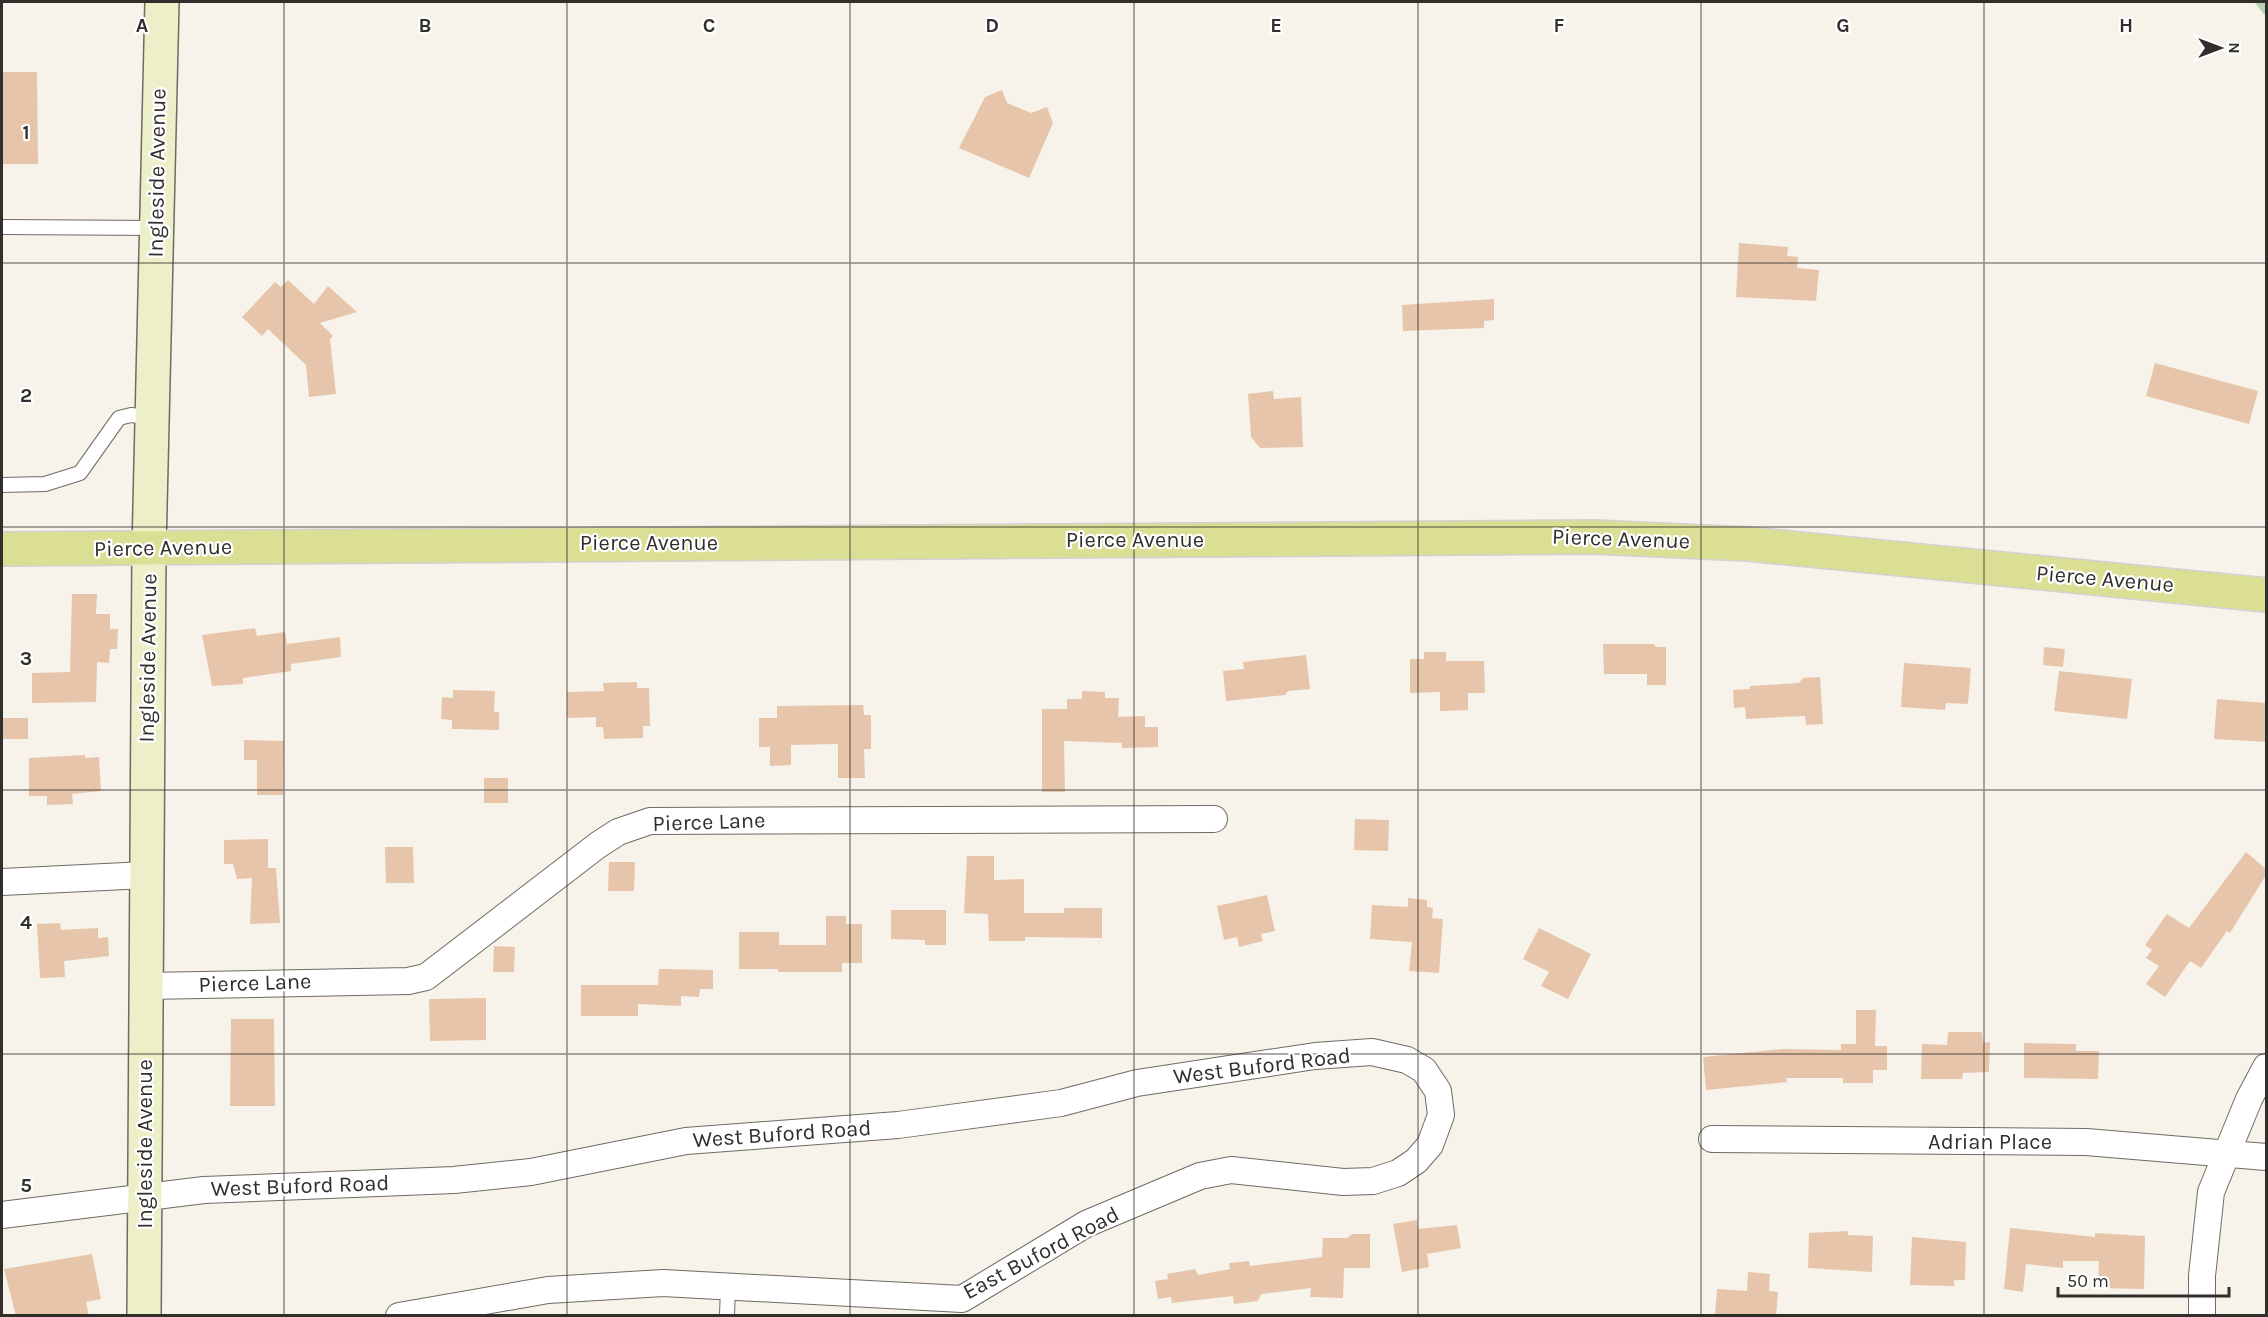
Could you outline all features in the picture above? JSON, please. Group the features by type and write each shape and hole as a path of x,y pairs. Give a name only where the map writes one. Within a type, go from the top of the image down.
{"main road":[{"name":"Pierce Avenue","path":"2,549 1594,537 1748,544 2266,595"}],"street":[{"name":"Ingleside Avenue","path":"144,1316 149,549 162,2"},
{"name":"Pierce Lane","path":"146,986 408,981 426,977 598,845 618,832 650,822 1214,819"},
{"path":"2,882 146,874"},
{"name":"West Buford Road","path":"2,1215 145,1195 204,1190 454,1180 531,1172 686,1141 898,1125 1029,1108 1061,1103 1137,1083 1315,1056 1372,1052 1407,1060 1414,1064"},
{"name":"East Buford Road","path":"399,1316 548,1290 663,1283 728,1286 959,1307 1086,1224 1200,1176 1231,1170 1343,1182 1373,1181 1398,1173 1416,1161 1430,1145 1441,1115 1438,1090 1424,1070 1414,1064"},
{"path":"2202,1316 2202,1276 2211,1192 2225,1155 2266,1067"},
{"name":"Adrian Place","path":"1712,1139 2086,1142 2266,1157"}],"lane":[{"path":"2,228 156,228"},
{"path":"2,485 45,484 80,473 119,418 131,415 153,418"},
{"path":"727,1316 728,1286"}],"building":[{"path":"2,72 37,72 38,164 2,164"},
{"path":"1002,90 1007,103 1031,113 1047,107 1053,123 1029,178 959,148 985,97"},
{"path":"1739,243 1788,247 1787,256 1798,257 1797,268 1819,270 1816,301 1736,297"},
{"path":"288,280 314,304 328,286 357,312 320,323 333,336 330,339 336,394 309,397 306,365 268,329 262,336 242,317 275,282 281,287"},
{"path":"1494,299 1494,320 1484,321 1484,328 1403,331 1402,305"},
{"path":"2155,363 2258,391 2249,424 2146,396"},
{"path":"1273,391 1274,399 1301,397 1303,447 1260,448 1251,437 1248,394"},
{"path":"72,594 97,594 96,614 110,614 110,629 118,629 117,649 110,649 109,663 97,662 96,702 32,703 32,673 70,672"},
{"path":"255,628 257,636 285,632 287,644 340,637 341,657 291,664 291,671 243,678 243,684 212,686 202,635"},
{"path":"1603,644 1654,644 1656,647 1666,647 1666,685 1647,685 1647,674 1604,674"},
{"path":"2044,647 2065,649 2063,667 2043,665"},
{"path":"1424,652 1446,652 1446,661 1484,661 1485,693 1468,693 1468,710 1440,711 1440,692 1410,693 1410,659 1424,659"},
{"path":"1306,655 1310,689 1288,691 1285,695 1226,701 1223,671 1244,669 1243,662"},
{"path":"1904,663 1971,668 1968,704 1946,703 1945,710 1901,707"},
{"path":"2059,671 2132,679 2127,719 2054,711"},
{"path":"1820,677 1823,724 1806,725 1805,716 1746,719 1745,707 1734,708 1733,690 1750,689 1750,686 1799,683 1803,678"},
{"path":"637,682 637,688 649,688 650,726 643,726 643,738 604,739 603,727 596,727 596,717 567,718 567,692 604,691 603,683"},
{"path":"453,690 495,691 494,712 499,712 499,730 452,729 452,720 441,719 442,697 453,698"},
{"path":"1082,691 1105,692 1105,698 1119,698 1118,717 1145,716 1145,727 1158,727 1158,747 1122,748 1122,743 1064,741 1065,792 1042,792 1042,709 1067,709 1067,699 1082,699"},
{"path":"2217,699 2266,703 2266,742 2214,739"},
{"path":"863,705 864,715 871,715 871,749 864,749 865,778 838,778 838,744 791,745 791,765 770,766 770,747 759,747 759,718 777,718 777,706"},
{"path":"2,718 28,718 28,739 2,739"},
{"path":"244,740 284,741 283,795 257,795 257,760 244,760"},
{"path":"85,755 85,758 99,757 101,791 72,794 73,804 47,805 47,796 29,796 29,758"},
{"path":"484,778 508,778 508,803 484,803"},
{"path":"1355,819 1389,820 1388,851 1354,850"},
{"path":"268,839 268,868 276,868 280,923 250,924 252,878 237,879 233,864 224,864 224,840"},
{"path":"385,847 413,847 414,883 386,883"},
{"path":"2246,852 2266,869 2266,875 2230,933 2227,931 2201,968 2190,961 2165,997 2146,984 2159,966 2146,958 2152,950 2145,945 2167,914 2189,928"},
{"path":"967,856 994,856 994,880 1024,879 1024,913 1064,913 1064,908 1102,908 1102,938 1025,937 1025,941 989,941 988,914 964,913"},
{"path":"609,862 635,862 634,891 608,891"},
{"path":"1267,895 1275,931 1261,934 1263,941 1239,947 1237,937 1224,940 1217,906"},
{"path":"1408,898 1427,900 1427,907 1433,908 1432,918 1443,919 1439,973 1409,971 1412,942 1370,939 1372,905 1408,907"},
{"path":"891,910 946,910 946,945 925,945 925,940 891,939"},
{"path":"826,916 846,916 846,924 862,924 862,963 842,963 842,972 778,972 778,969 739,969 739,932 779,932 779,945 826,945"},
{"path":"60,923 61,930 98,928 98,938 108,937 109,956 64,961 65,977 40,978 37,924"},
{"path":"1539,928 1591,954 1568,999 1541,986 1549,972 1523,959"},
{"path":"494,946 515,947 514,972 493,972"},
{"path":"659,969 713,970 713,989 700,989 699,997 681,996 681,1006 638,1004 638,1016 581,1016 581,985 658,985"},
{"path":"486,998 486,1040 430,1041 429,999"},
{"path":"1856,1010 1876,1010 1875,1046 1887,1046 1887,1070 1873,1070 1873,1083 1843,1083 1843,1078 1786,1078 1787,1082 1706,1090 1703,1057 1783,1049 1841,1050 1841,1044 1856,1044"},
{"path":"231,1019 274,1019 275,1106 230,1106"},
{"path":"1948,1032 1982,1032 1983,1043 1990,1042 1989,1072 1963,1073 1962,1079 1921,1079 1922,1044 1947,1045"},
{"path":"2024,1043 2076,1044 2076,1051 2099,1051 2098,1079 2024,1078"},
{"path":"1417,1220 1418,1229 1457,1225 1461,1248 1427,1254 1429,1267 1402,1272 1393,1224"},
{"path":"2010,1228 2095,1237 2095,1233 2145,1236 2144,1289 2098,1288 2099,1261 2063,1261 2063,1268 2026,1264 2023,1292 2004,1289"},
{"path":"1848,1231 1848,1235 1873,1236 1872,1272 1808,1268 1809,1233"},
{"path":"1352,1234 1370,1234 1370,1268 1344,1268 1343,1298 1310,1297 1311,1288 1261,1294 1258,1301 1234,1304 1233,1296 1172,1303 1171,1297 1158,1299 1155,1281 1168,1279 1167,1274 1195,1269 1198,1275 1230,1269 1229,1263 1249,1261 1250,1266 1322,1257 1323,1238 1347,1238"},
{"path":"1912,1237 1966,1242 1965,1280 1954,1280 1954,1286 1910,1285"},
{"path":"92,1254 101,1299 86,1302 89,1316 16,1316 4,1269"},
{"path":"1748,1272 1770,1274 1769,1291 1778,1292 1776,1316 1715,1316 1717,1289 1747,1291"}],"waterway":[{"path":"2259,2 2266,11"}]}
